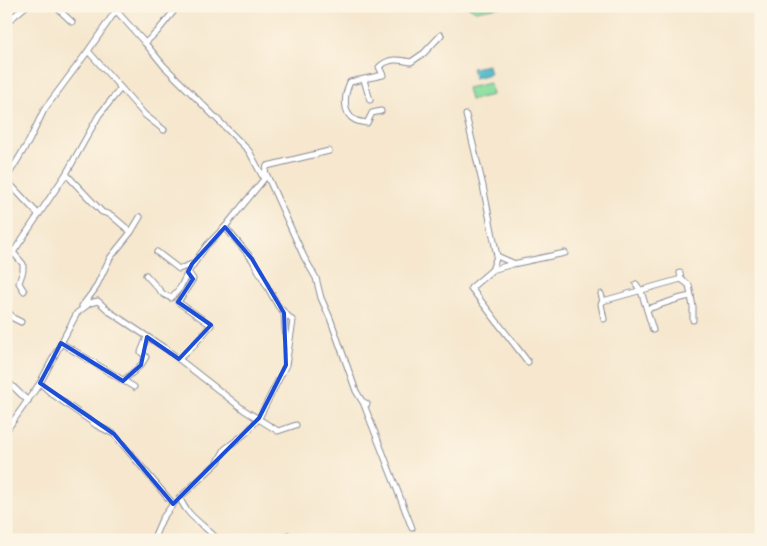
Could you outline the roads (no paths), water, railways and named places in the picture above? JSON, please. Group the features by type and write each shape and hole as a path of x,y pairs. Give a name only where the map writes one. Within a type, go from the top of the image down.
{"street":[{"path":"6,23 26,6"},
{"path":"55,6 72,22"},
{"path":"146,43 178,6"},
{"path":"38,214 7,178 30,141 44,110 88,51 116,7 129,26 146,43 164,66 249,151 264,179 226,227 206,245 192,264 180,288 171,298 163,294 146,275"},
{"path":"381,111 372,113 367,122 355,120 345,105 345,96 350,82 383,75 379,67 386,60 400,59 411,62 424,53 441,34"},
{"path":"88,51 145,115 164,130"},
{"path":"364,80 370,100"},
{"path":"6,263 66,174 99,116 121,88"},
{"path":"466,115 484,186 498,256 492,270"},
{"path":"329,151 266,166 266,171 304,257 316,278 321,298 356,390 365,402 412,528"},
{"path":"66,174 102,212 111,215 131,232"},
{"path":"6,431 40,383 77,313 95,289 110,258 131,232 140,217"},
{"path":"153,540 162,519 173,504 218,462 225,449 246,433 258,418 286,365 293,321 278,306 252,259 226,227"},
{"path":"6,244 23,264 24,271 19,283 24,291"},
{"path":"157,252 179,269 192,264"},
{"path":"528,362 471,288 492,270 565,253"},
{"path":"498,256 513,264"},
{"path":"179,359 211,325 178,302 193,279 188,272"},
{"path":"680,273 681,279 689,285 693,320"},
{"path":"603,301 681,279"},
{"path":"636,284 641,291 653,330"},
{"path":"601,294 604,320"},
{"path":"647,309 678,298 691,296"},
{"path":"77,313 90,303 98,301 110,312 179,359 244,410 278,431 296,425"},
{"path":"6,309 13,318 21,322"},
{"path":"284,313 288,348"},
{"path":"123,381 141,365 146,357 141,352 147,337"},
{"path":"61,342 134,387"},
{"path":"6,380 28,401"},
{"path":"40,383 52,394 96,425 114,434 173,504"},
{"path":"180,498 183,506 197,522 218,540"}],"water":[{"path":"488,65 490,74 474,78 472,68"}]}
